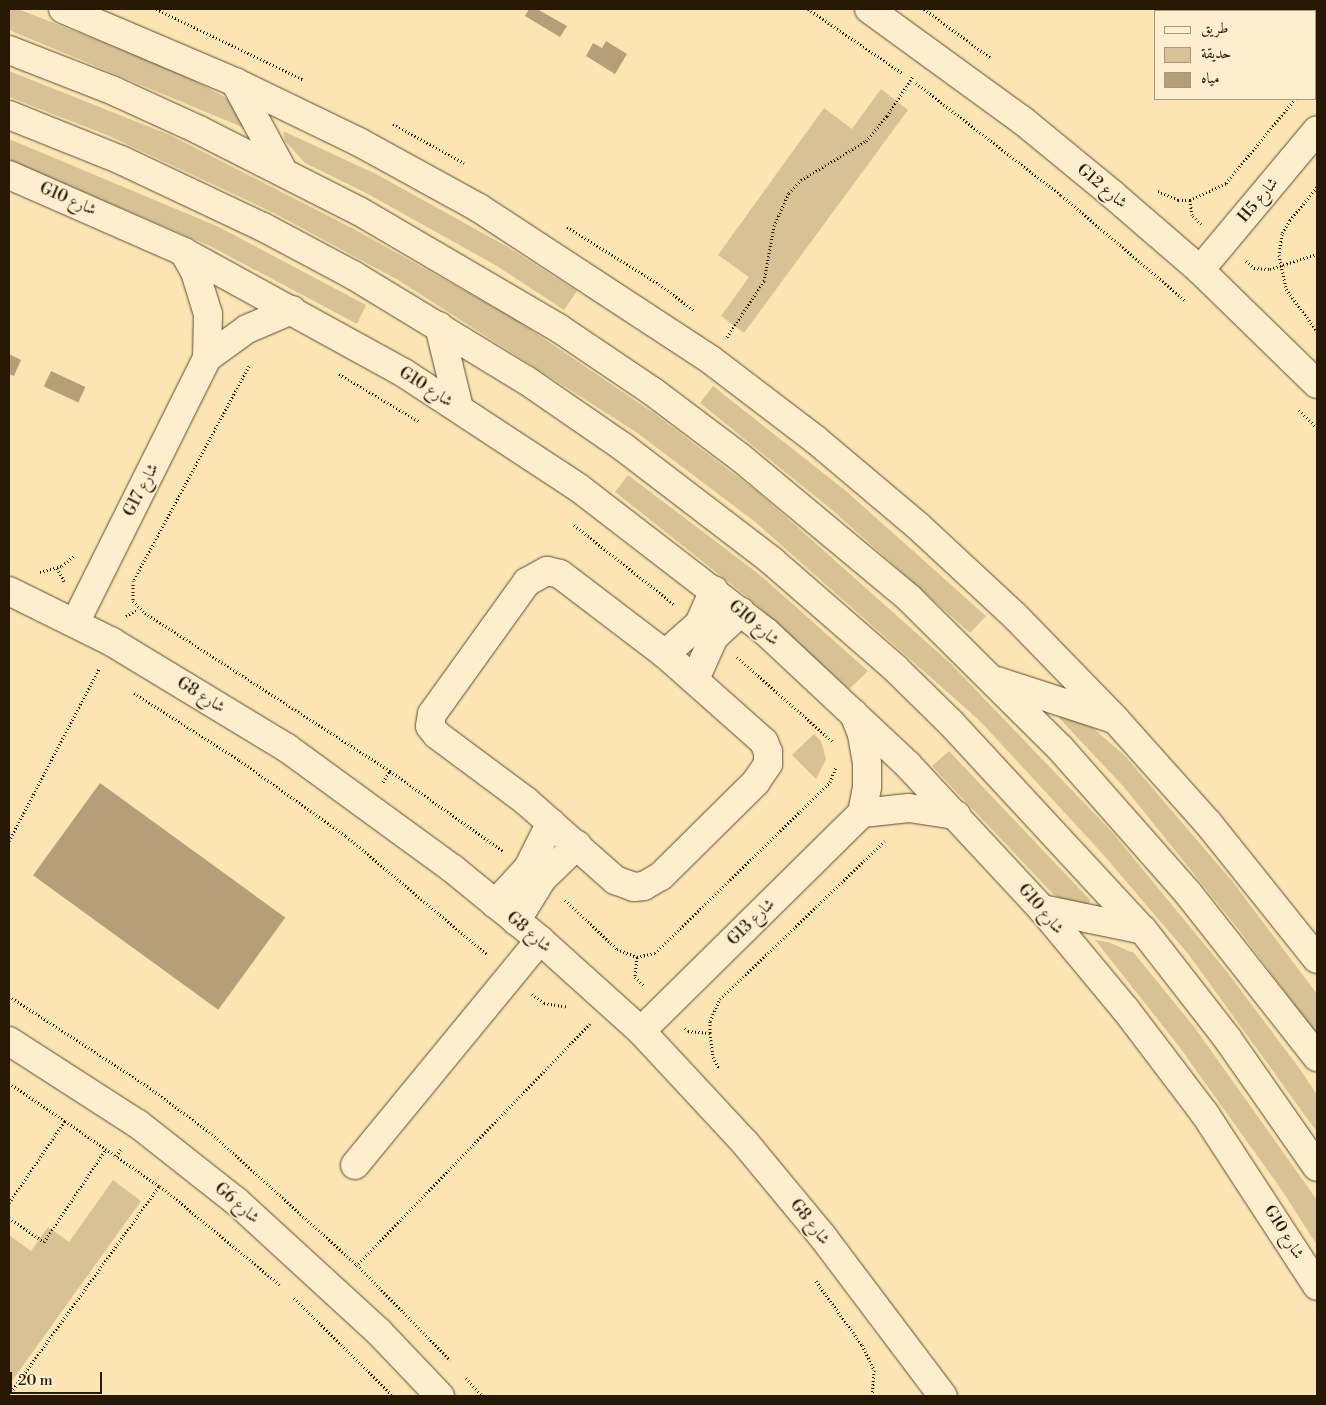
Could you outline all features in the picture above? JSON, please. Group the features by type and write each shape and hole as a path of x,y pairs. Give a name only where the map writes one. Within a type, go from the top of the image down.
{"street":[{"path":"63,9 235,82 359,142 479,208 711,360 816,440 918,526 1014,616 1115,719 1208,823 1317,960"},
{"name":"G12 شارع","path":"869,9 929,50 1029,126 1200,270 1317,384"},
{"path":"9,50 114,91 283,171 498,290 652,391 822,523 910,599 994,680 1061,749 1188,893 1317,1057"},
{"path":"235,82 283,171"},
{"path":"9,115 121,160 264,227 439,326 622,448 715,516 835,613 951,722 1143,930 1227,1038 1317,1168"},
{"name":"H5 شارع","path":"1200,270 1317,130"},
{"name":"G10 شارع","path":"9,175 122,222 184,252 292,310 459,408 579,488 741,612 852,709 956,815 1042,909 1126,1010 1204,1114 1317,1286"},
{"name":"G17 شارع","path":"75,623 207,358 208,314 198,278 184,252"},
{"name":"G17 شارع","path":"207,358 247,329 292,310"},
{"path":"439,326 459,408"},
{"path":"540,572 560,574 695,679 764,742 768,752 764,774 661,876 644,886 629,886 615,880 551,822 432,731 430,726 432,714 527,582 540,572"},
{"path":"695,679 714,590"},
{"name":"G8 شارع","path":"9,591 112,642 264,733 367,804 540,940 641,1031 746,1144 817,1230 943,1396"},
{"path":"665,654 741,612"},
{"path":"994,680 1115,719"},
{"path":"852,709 862,734 867,763 867,786 862,813 909,808 956,815"},
{"name":"G13 شارع","path":"641,1031 862,813"},
{"path":"516,921 535,874 551,822"},
{"path":"495,904 578,845"},
{"path":"1042,909 1143,930"},
{"path":"354,1164 540,940"},
{"name":"G6 شارع","path":"9,1041 138,1124 236,1201 378,1331 440,1396"}],"path":[{"path":"808,9 911,79 1061,195 1187,302"},
{"path":"711,360 764,281 774,226 788,193 816,170 838,160 866,141 911,79 929,50"},
{"path":"1294,100 1226,183 1190,200 1192,215 1196,221 1254,268 1270,270 1317,254"},
{"path":"1317,187 1282,234 1280,266 1286,289 1317,331"},
{"path":"255,358 133,581 133,601 144,614 390,771 535,874 617,949 637,957 655,954 830,782 837,756"},
{"path":"331,369 423,424"},
{"path":"1297,408 1317,428"},
{"path":"579,488 560,514 706,631 838,746"},
{"path":"34,573 62,566 78,548"},
{"path":"9,841 112,642"},
{"path":"98,670 106,675"},
{"path":"131,691 239,760 346,836 544,1003 572,1008"},
{"path":"367,804 390,771"},
{"path":"665,1007 688,1031 710,1033 710,1022 720,999 889,838"},
{"path":"585,1017 598,1029"},
{"path":"333,1289 592,1022"},
{"path":"9,1083 159,1186 287,1291 393,1396"},
{"path":"9,1203 65,1121"},
{"path":"116,1156 138,1124"},
{"path":"9,1218 44,1242 106,1149"},
{"path":"9,1395 159,1186"},
{"path":"811,1275 862,1345 874,1370 872,1396"}],"green space":[{"path":"9,9 18,9 176,71 223,96 241,111 249,130 9,30"},
{"path":"9,71 170,135 354,229 515,319 655,414 759,493 950,663 1111,831 1228,973 1302,1072 1317,1095 1317,1132 1189,955 1101,852 980,721 754,521 636,432 398,280 274,213 107,135 9,97"},
{"path":"881,89 908,110 744,333 721,316 749,277 718,255 824,108 852,129"},
{"path":"283,131 376,174 506,246 577,291 564,310 497,266 366,193 305,163 285,141"},
{"path":"9,139 219,227 366,305 357,324 210,246 9,160"},
{"path":"713,386 846,491 986,616 970,633 831,509 700,403"},
{"path":"628,475 760,575 868,671 849,689 745,595 615,492"},
{"path":"1071,716 1084,720 1125,756 1232,881 1317,994 1317,1035 1239,930 1124,787 1059,718"},
{"path":"814,734 821,741 826,759 816,779 792,755"},
{"path":"949,751 1090,900 1088,907 1070,905 1054,895 932,766"},
{"path":"1095,940 1108,942 1134,953 1195,1028 1317,1200 1317,1245 1283,1192 1178,1045"},
{"path":"113,1180 141,1201 9,1385 9,1235 31,1251 48,1227 69,1242"}],"water":[{"path":"529,9 537,9 567,26 560,37 525,16"},
{"path":"606,41 627,54 615,74 586,56 593,43 602,48"},
{"path":"9,354 21,360 14,376 9,374"},
{"path":"51,371 85,387 78,402 44,386"},
{"path":"100,783 285,918 218,1010 33,875"}]}
